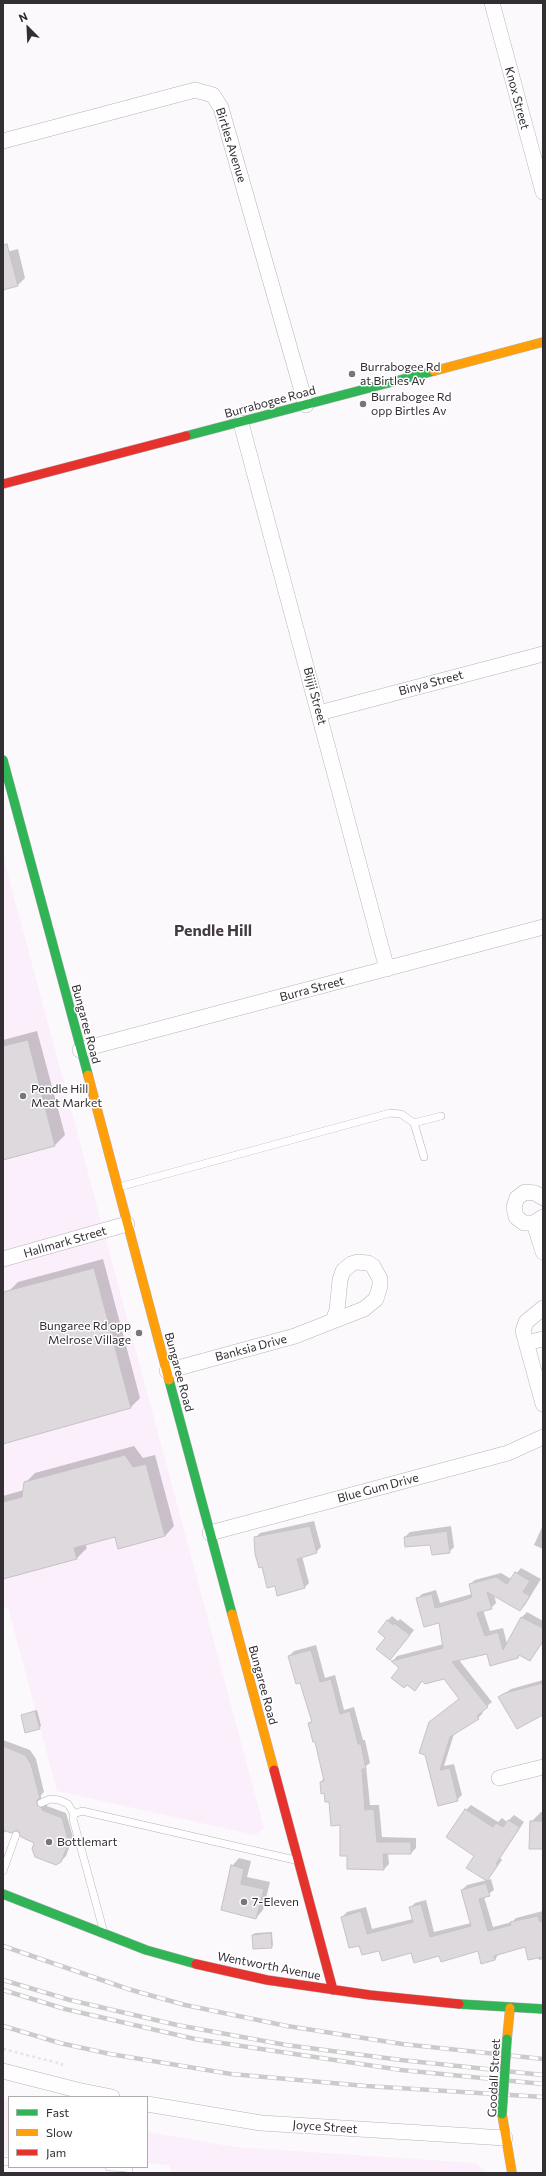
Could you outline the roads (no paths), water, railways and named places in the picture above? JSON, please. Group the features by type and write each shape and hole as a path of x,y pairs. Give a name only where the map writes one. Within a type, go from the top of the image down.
{"street":[{"name":"Knox Street","path":"492,3 543,192"},
{"name":"Birtles Avenue","path":"3,141 195,90 213,95 221,108 306,405"},
{"name":"Burrabogee Road","path":"3,484 241,423 543,342"},
{"name":"Bijiji Street","path":"241,423 387,969"},
{"name":"Binya Street","path":"319,713 543,654"},
{"name":"Bungaree Road","path":"3,760 333,1990"},
{"name":"Burra Street","path":"80,1050 543,927"},
{"path":"543,1198 530,1192 521,1194 515,1202 514,1212 520,1221 524,1223 539,1220 543,1252"},
{"name":"Hallmark Street","path":"3,1259 127,1224"},
{"path":"543,1308 523,1326 526,1343 543,1404"},
{"name":"Banksia Drive","path":"167,1371 295,1336 333,1321"},
{"path":"526,1343 543,1339"},
{"name":"Blue Gum Drive","path":"210,1533 508,1453 543,1437"},
{"path":"499,1778 543,1766"},
{"name":"Wentworth Avenue","path":"3,1894 146,1950 182,1961 267,1980 333,1990 510,2008 543,2009"},
{"name":"Goodall Street","path":"510,2008 502,2114 512,2173"},
{"path":"3,2071 107,2096"},
{"name":"Joyce Street","path":"148,2104 261,2123 505,2138"}],"lane":[{"path":"117,1187 390,1113 401,1114 414,1123 424,1157"},
{"path":"414,1123 441,1116"},
{"path":"41,1802 50,1799 59,1800 68,1804 74,1814 73,1819 105,1934"},
{"path":"74,1814 82,1811 297,1860"},
{"path":"3,1871 16,1835"}],"railway":[{"path":"3,1946 128,1989 185,2005 287,2026 402,2044 543,2059"},
{"path":"3,1980 70,2000 177,2025 286,2045 401,2060 543,2075"},
{"path":"3,1990 65,2009 195,2039 401,2070 543,2084"},
{"path":"3,2026 60,2043 110,2054 231,2074 366,2086 543,2097"}],"place":[{"name":"Burrabogee Rd at Birtles Av","path":"352,374"},
{"name":"Burrabogee Rd opp Birtles Av","path":"363,404"},
{"name":"Pendle Hill Meat Market","path":"23,1096"},
{"name":"Bungaree Rd opp Melrose Village","path":"139,1333"},
{"name":"Bottlemart","path":"49,1842"},
{"name":"7-Eleven","path":"244,1902"}],"district":[{"name":"Pendle Hill","path":"213,931"}]}
